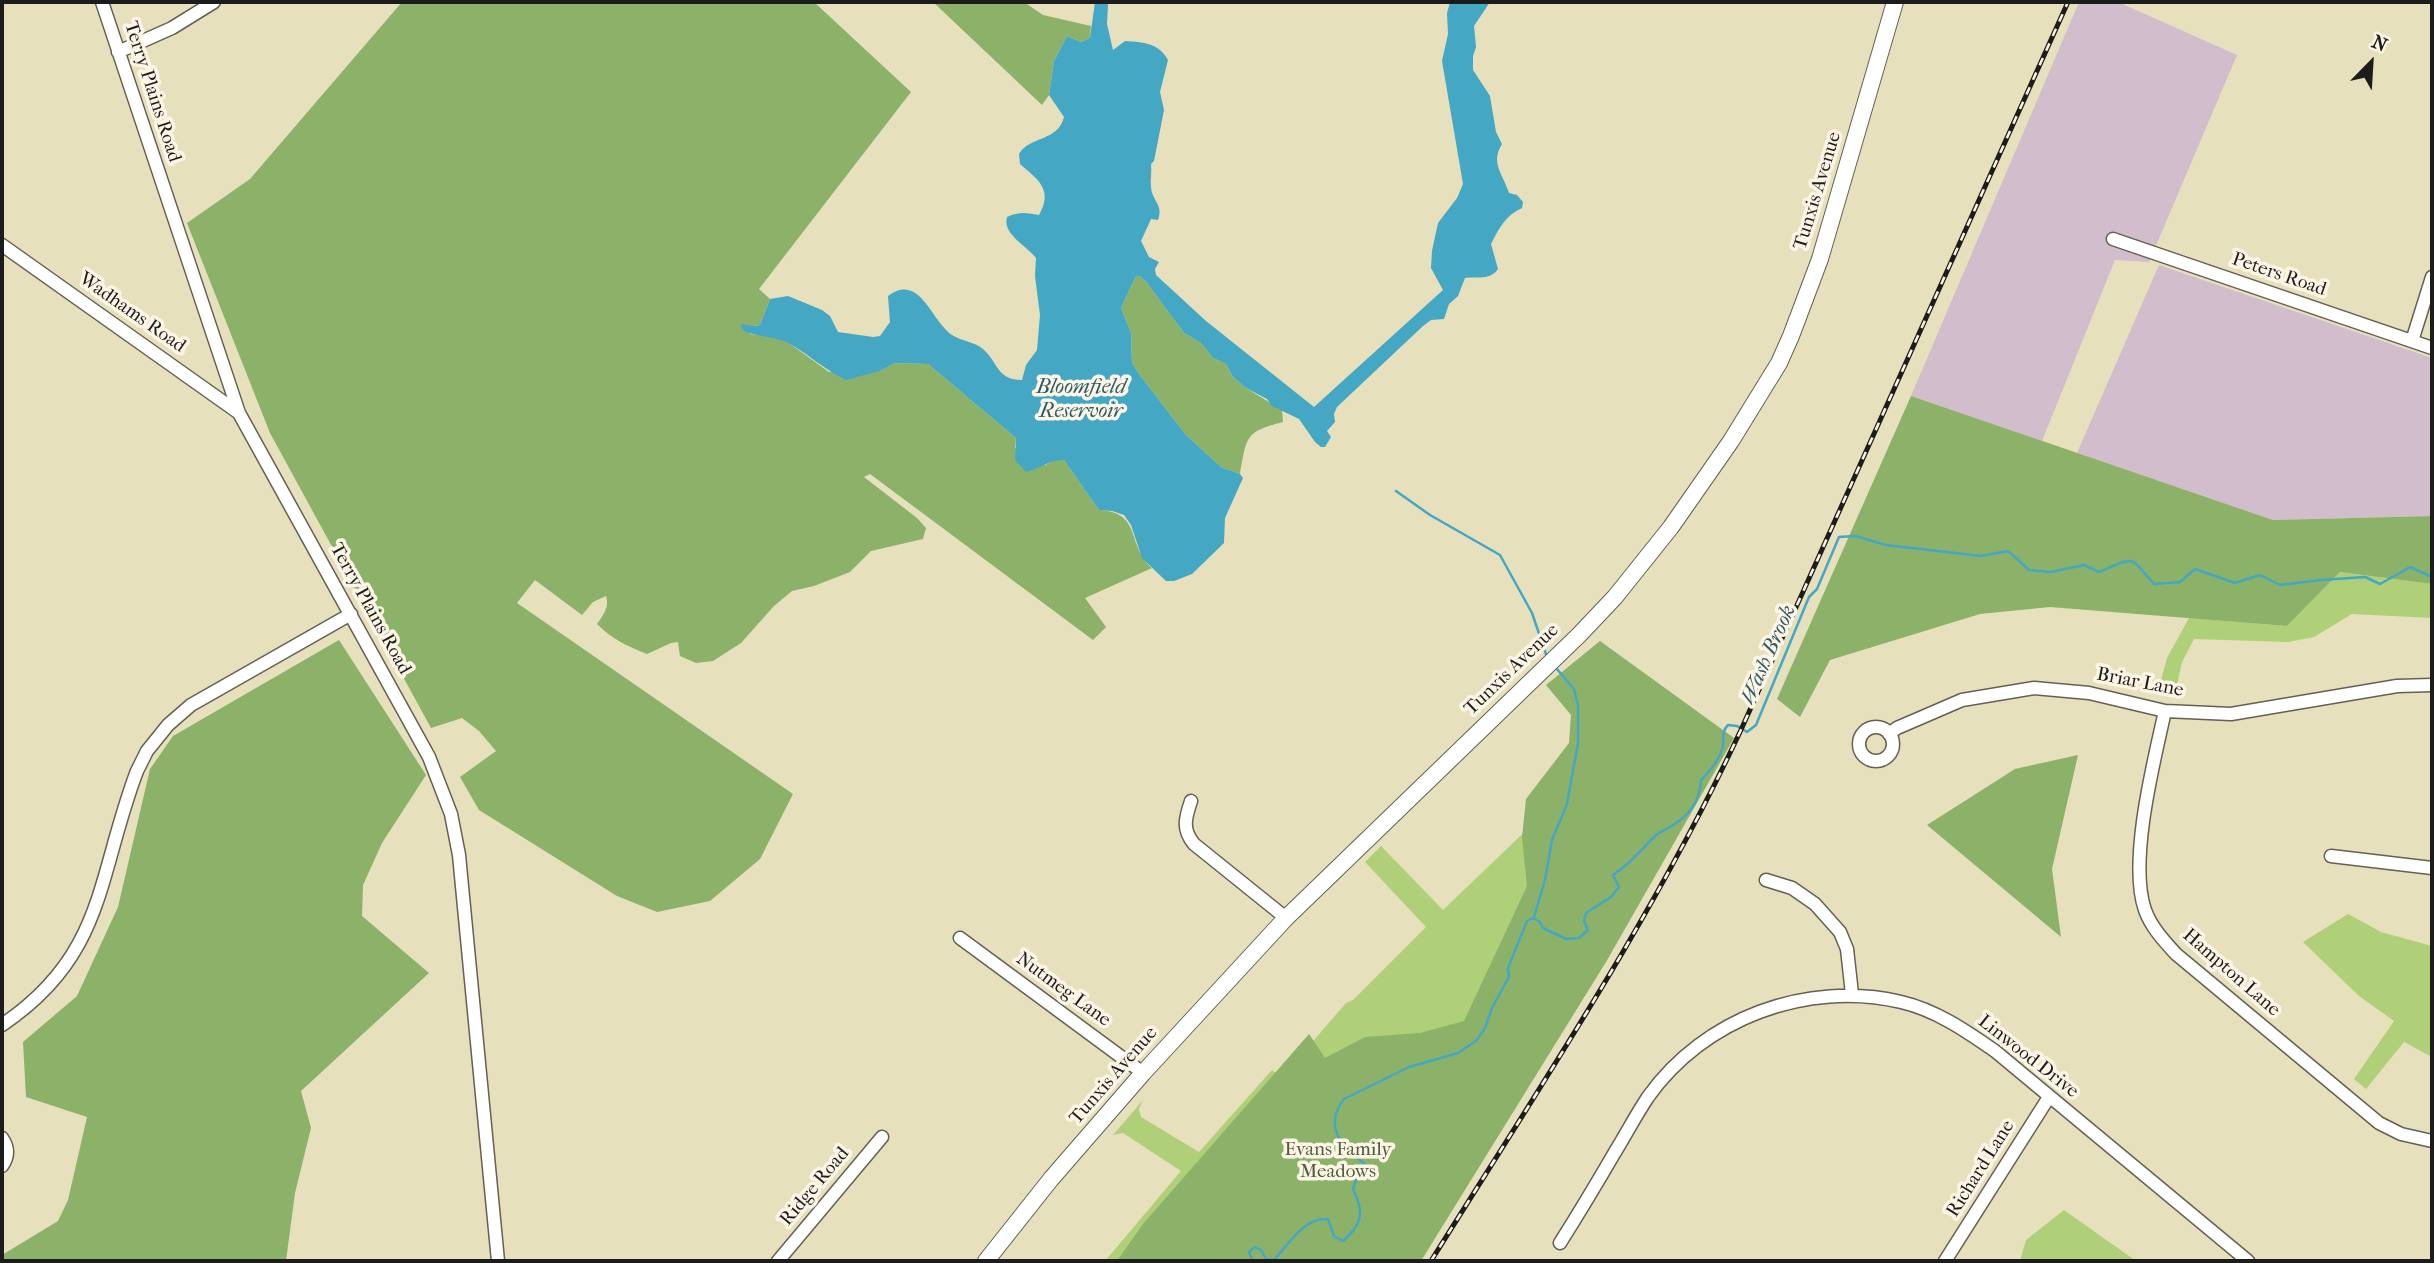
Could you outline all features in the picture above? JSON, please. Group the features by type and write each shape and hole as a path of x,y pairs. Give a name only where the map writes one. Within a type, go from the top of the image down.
{"main road":[{"name":"Tunxis Avenue","path":"985,1261 1051,1179 1143,1073 1286,918 1551,662 1615,597 1663,538 1717,463 1779,363 1804,305 1819,259 1895,2"}],"street":[{"name":"Terry Plains Road","path":"102,2 239,413 429,757 443,789 454,827 498,1261"},
{"path":"118,52 172,27 214,2"},
{"name":"Peters Road","path":"2113,239 2432,348"},
{"name":"Wadhams Road","path":"2,245 239,413"},
{"path":"2412,341 2432,277"},
{"path":"2,1025 46,990 75,953 93,918 136,771 147,751 168,725 206,694 351,614"},
{"name":"Briar Lane","path":"1889,734 1962,700 2034,688 2089,692 2165,711 2231,714 2397,686 2432,685"},
{"name":"Hampton Lane","path":"2165,711 2141,843 2140,881 2145,910 2158,933 2176,954 2379,1123 2401,1134 2432,1141"},
{"path":"1191,801 1185,820 1185,833 1194,844 1286,918"},
{"path":"2331,856 2432,867"},
{"path":"1766,880 1792,888 1815,904 1840,932 1847,948 1852,994"},
{"name":"Nutmeg Lane","path":"960,938 1143,1073"},
{"name":"Linwood Drive","path":"1560,1243 1649,1096 1696,1047 1727,1027 1762,1010 1792,1001 1852,994 1903,1002 1960,1027 1995,1051 2248,1261"},
{"name":"Richard Lane","path":"1945,1261 2049,1097"},
{"name":"Ridge Road","path":"782,1260 882,1137"},
{"path":"2,1138 8,1153 2,1166"}],"shaded area":[{"path":"2079,2 2118,2 2237,55 2149,262 2115,260 2042,441 1911,396"},
{"path":"2159,265 2432,358 2432,516 2273,520 2077,453"}],"green space":[{"path":"402,2 814,2 911,92 759,289 770,299 760,325 753,326 750,334 774,337 789,343 829,372 880,371 895,363 928,364 1016,438 1015,448 1045,465 1055,460 1064,460 1099,510 1113,512 1128,523 1139,549 1152,568 1085,598 1106,627 1093,640 870,474 864,477 926,528 923,539 871,551 850,572 792,591 774,606 741,643 713,661 696,663 680,656 678,642 647,654 633,648 614,638 597,624 604,614 606,596 593,602 582,615 535,580 517,603 793,794 760,859 710,901 657,912 617,896 479,810 460,777 496,751 479,731 462,718 431,728 270,433 187,223 250,179"},
{"path":"933,2 1024,2 1043,15 1091,26 1090,38 1081,42 1067,36 1054,61 1049,95 1042,105"},
{"path":"1136,276 1140,276 1147,283 1184,333 1201,343 1213,358 1226,364 1233,377 1246,388 1282,410 1283,422 1261,429 1249,438 1240,474 1221,467 1186,435 1132,363 1131,333 1121,308"},
{"path":"1911,396 2273,520 2432,516 2432,584 2340,572 2287,626 2050,607 1980,614 1830,660 1800,717 1777,699"},
{"path":"2340,572 2432,584 2432,618 2352,614 2314,637 2288,642 2194,639 2182,662 2176,689 2159,688 2167,658 2189,618 2287,626"},
{"path":"339,640 426,775 382,843 363,885 362,916 429,973 301,1091 311,1128 295,1193 286,1261 2,1261 2,1255 58,1221 68,1200 87,1117 26,1097 23,1042 77,996 118,907 150,769 173,736"},
{"name":"Evans Family Meadows","path":"1600,641 1734,738 1606,962 1421,1261 1117,1261 1143,1224 1309,1034 1325,1058 1365,1037 1420,1033 1464,1021 1527,886 1522,837 1526,799 1569,743 1571,715 1546,685"},
{"name":"Evans Family Meadows","path":"1608,752 1394,1261 1105,1261 1181,1171 1123,1133 1113,1135 1143,1100 1139,1109 1141,1117 1199,1152 1272,1070 1282,1077 1346,1003 1353,1000 1426,927 1365,862 1381,846 1443,910"},
{"path":"2078,755 2052,869 2061,937 1927,825 2015,769"},
{"path":"2348,914 2381,932 2432,946 2432,1057 2404,1042 2366,1089 2354,1079 2394,1021 2359,996 2303,942"},
{"path":"2064,1210 2136,1261 2020,1261 2026,1240"}],"water":[{"name":"Bloomfield Reservoir","path":"1095,2 1108,4 1107,24 1113,50 1125,41 1144,43 1160,50 1168,60 1160,92 1164,110 1154,161 1151,164 1151,187 1160,210 1158,220 1151,219 1141,241 1149,257 1159,262 1155,269 1156,275 1206,321 1314,407 1443,290 1431,268 1432,251 1438,223 1457,198 1463,184 1442,61 1448,34 1447,13 1450,2 1490,2 1474,26 1476,47 1473,70 1490,96 1496,132 1502,144 1497,163 1509,193 1517,195 1523,202 1522,208 1504,223 1491,244 1498,269 1495,273 1487,277 1465,278 1458,296 1449,304 1444,319 1431,320 1423,326 1337,407 1335,422 1327,431 1331,437 1325,447 1315,442 1299,419 1272,406 1267,399 1246,388 1233,377 1226,364 1213,358 1201,343 1184,333 1147,283 1140,276 1136,276 1121,308 1131,333 1132,363 1186,435 1221,467 1240,474 1243,478 1225,518 1224,543 1192,574 1174,581 1166,581 1142,558 1131,525 1124,515 1099,510 1064,460 1026,472 1015,460 1016,438 928,364 895,363 880,371 846,380 790,344 748,333 742,330 741,326 760,325 770,299 788,296 822,310 830,316 838,332 880,336 890,322 888,296 899,290 909,290 924,301 952,335 983,349 1003,374 1022,380 1026,365 1037,350 1040,315 1035,276 1036,258 1012,234 1006,223 1007,217 1020,213 1039,215 1045,198 1042,185 1020,164 1019,154 1029,144 1050,135 1061,125 1064,117 1049,95 1054,61 1067,36 1081,42 1090,38"}],"waterway":[{"path":"1396,491 1430,515 1500,555 1532,613 1547,657"},
{"name":"Wash Brook","path":"1253,1261 1249,1252 1255,1247 1261,1250 1266,1259 1274,1260 1298,1233 1312,1222 1328,1219 1334,1236 1343,1241 1355,1229 1360,1211 1353,1189 1356,1180 1367,1168 1338,1136 1336,1115 1344,1099 1409,1067 1458,1053 1476,1041 1509,977 1508,968 1527,921 1533,918 1540,922 1543,928 1566,939 1579,938 1588,930 1584,921 1586,913 1611,897 1619,887 1613,875 1656,835 1684,817 1693,806 1699,794 1701,780 1720,756 1728,725 1737,726 1747,732 1756,725 1809,597 1817,589 1839,537 1855,536 1886,545 1981,556 2008,551 2029,570 2051,572 2084,565 2099,572 2131,561 2154,584 2180,582 2195,569 2235,583 2260,575 2280,585 2365,577 2380,584 2410,567 2432,577"},
{"path":"1534,917 1545,880 1552,840 1567,804 1578,743 1578,706 1574,689 1556,668"}],"railway":[{"path":"1431,1261 1632,936 1706,801 1740,732 2068,2"}]}
